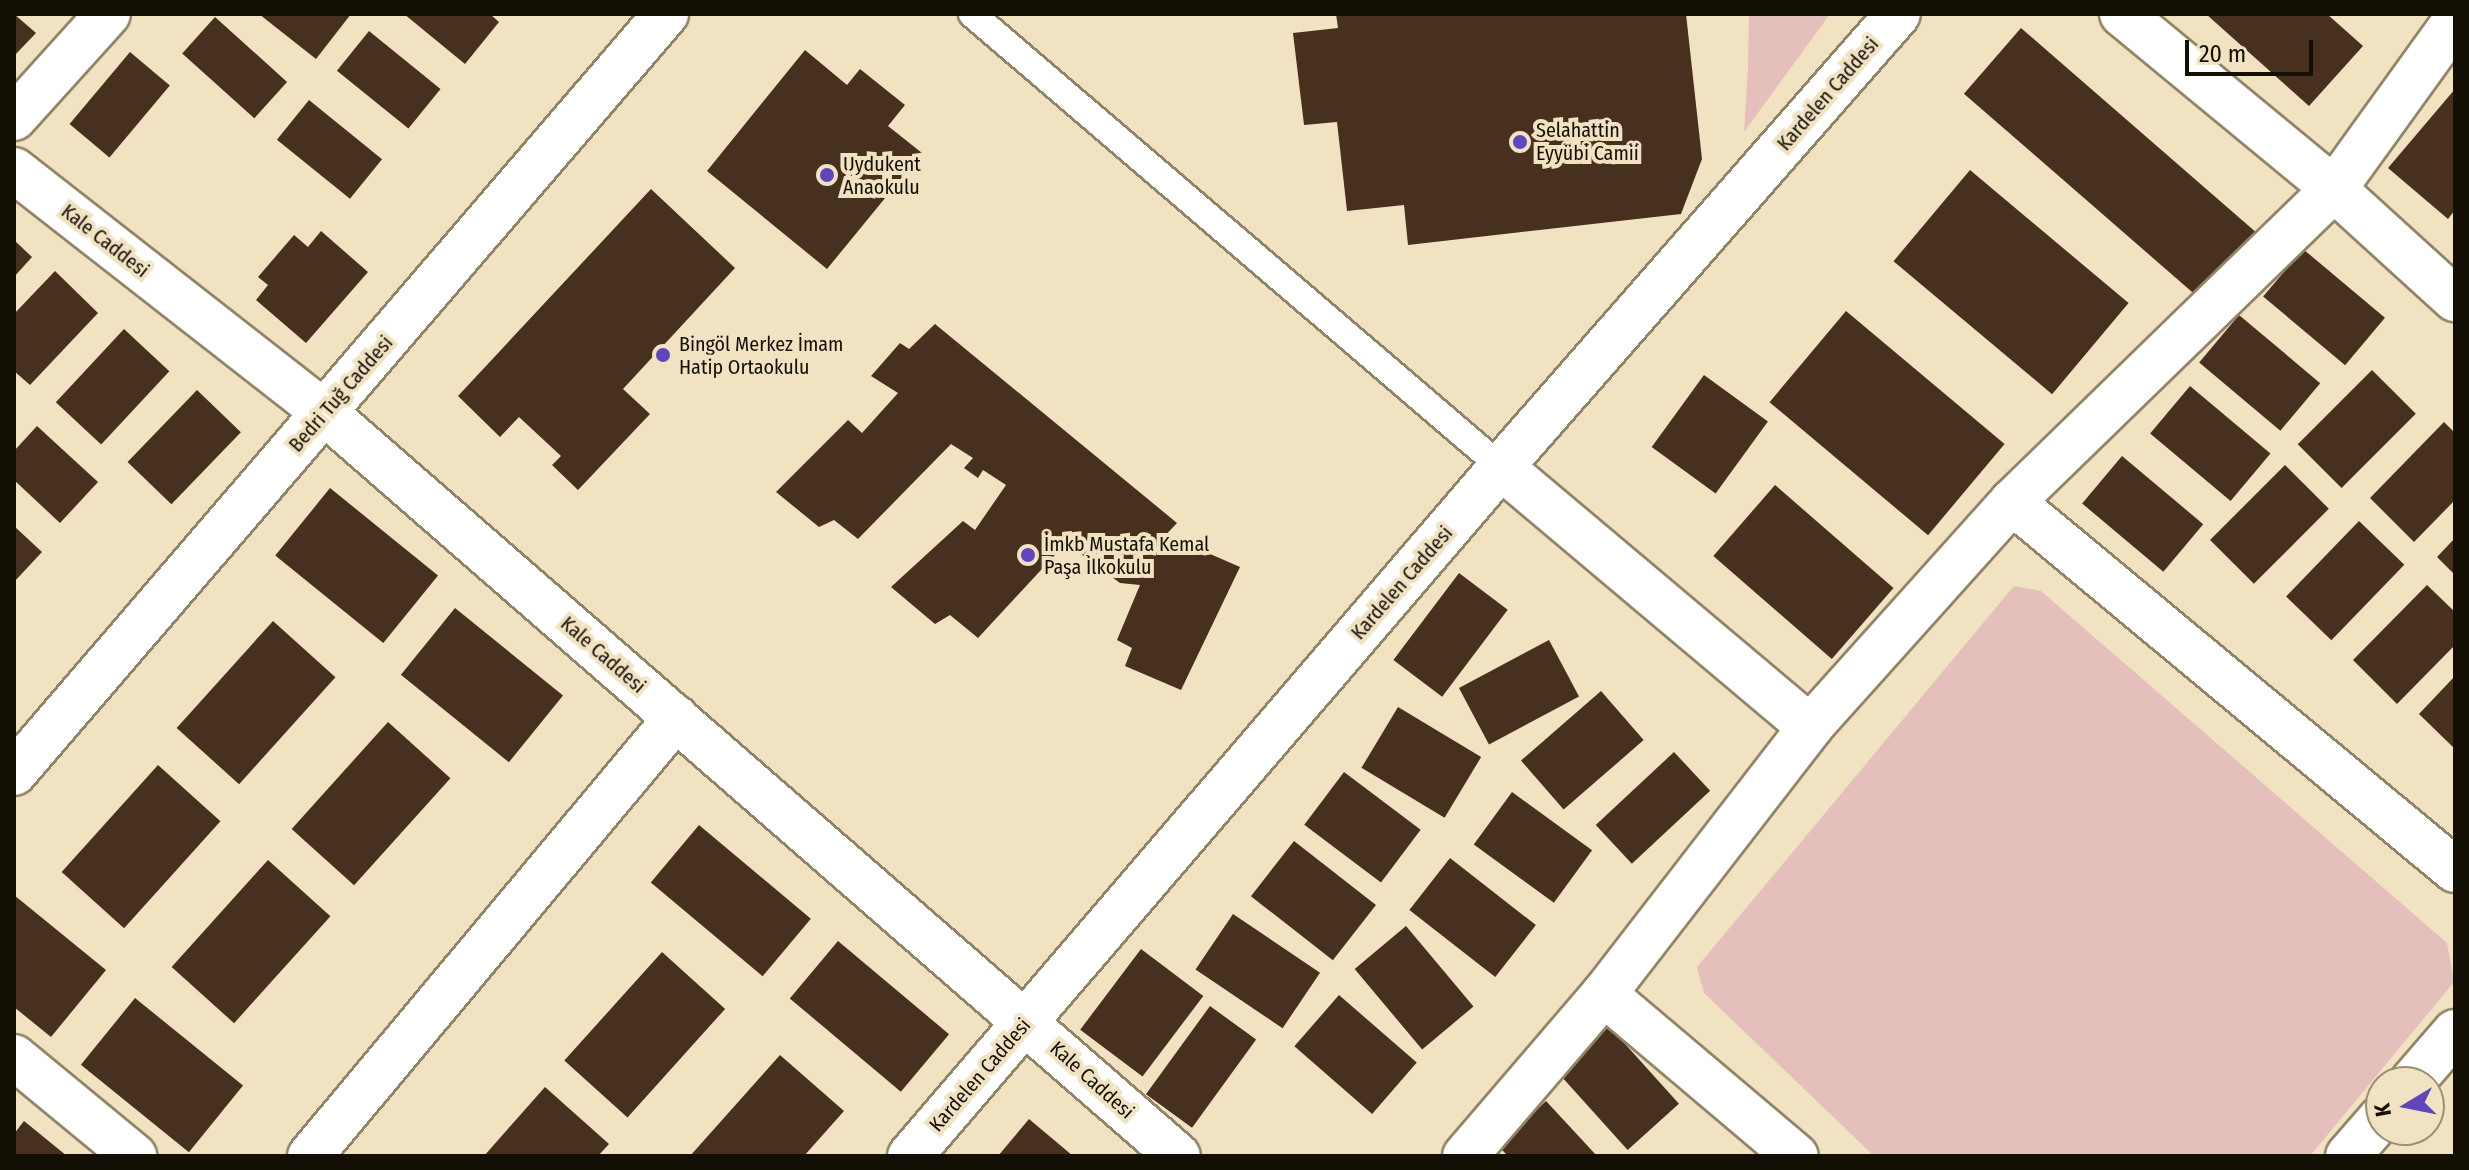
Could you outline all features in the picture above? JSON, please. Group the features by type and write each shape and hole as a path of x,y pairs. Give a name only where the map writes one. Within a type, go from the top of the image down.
{"street":[{"path":"14,118 108,14"},
{"name":"Bedri Tuğ Caddesi","path":"14,773 666,14"},
{"name":"Kardelen Caddesi","path":"910,1156 1501,467 1898,14"},
{"path":"2122,14 2334,189 2455,299"},
{"path":"1465,1156 1604,994 1810,727 2012,502 2334,189 2455,21"},
{"name":"Kale Caddesi","path":"14,170 325,413 1178,1156"},
{"path":"1501,467 1810,727"},
{"path":"2012,502 2455,870"},
{"path":"310,1156 676,718"},
{"path":"1604,994 1796,1156"},
{"path":"2426,1066 2455,1032"},
{"path":"14,1057 134,1156"},
{"path":"2348,1156 2365,1136"}],"lane":[{"path":"972,14 1501,467"}],"shaded area":[{"path":"1749,14 1830,14 1744,132 1748,68"},
{"path":"2014,586 2041,591 2447,943 2454,982 2384,1066 2365,1066 2365,1090 2310,1156 1874,1156 1704,993 1697,967"}],"building":[{"path":"14,14 36,33 14,56"},
{"path":"259,14 351,14 316,59"},
{"path":"404,14 490,14 499,22 465,64"},
{"name":"Selahattin Eyyübi Camii","path":"1336,14 1686,14 1702,159 1681,214 1408,245 1404,205 1347,211 1337,122 1304,125 1293,33 1338,28"},
{"path":"2206,14 2327,14 2363,46 2309,106"},
{"path":"215,17 287,82 254,118 182,53"},
{"path":"2021,28 2256,232 2199,298 1964,94"},
{"path":"369,31 440,89 408,129 337,71"},
{"path":"805,50 847,85 860,69 905,105 888,126 922,153 827,269 707,171"},
{"path":"130,52 170,85 109,157 70,124"},
{"path":"2455,89 2455,210 2448,219 2388,168"},
{"path":"309,100 382,159 350,199 277,140"},
{"path":"1970,170 2129,303 2052,394 1894,261"},
{"path":"651,189 735,268 623,389 650,414 578,490 552,465 561,456 519,417 500,437 458,396"},
{"path":"321,231 368,272 306,343 256,300 268,285 258,277 294,235 308,247"},
{"path":"14,240 32,257 14,277"},
{"path":"2303,249 2385,318 2345,365 2263,296"},
{"path":"55,271 98,313 30,385 14,371 14,314"},
{"path":"1846,311 2005,444 1928,535 1770,402"},
{"path":"2239,315 2320,383 2280,431 2199,362"},
{"path":"935,324 1177,523 1160,541 1173,551 1178,540 1240,567 1181,690 1125,666 1132,648 1117,640 1140,585 1120,583 1066,543 978,638 950,615 935,624 891,587 963,521 975,530 1006,485 983,470 978,478 964,468 973,458 951,444 858,539 834,520 819,527 776,492 848,420 862,433 898,393 871,376 900,343 909,349"},
{"path":"124,329 169,371 101,444 56,402"},
{"path":"2372,370 2416,414 2342,488 2298,444"},
{"path":"1704,375 1768,421 1716,493 1652,447"},
{"path":"2190,386 2270,453 2231,501 2150,433"},
{"path":"197,390 241,432 171,504 128,462"},
{"path":"2444,422 2455,433 2455,500 2414,542 2370,498"},
{"path":"37,426 98,482 60,523 14,480 14,451"},
{"path":"2122,456 2203,524 2163,572 2082,503"},
{"path":"2285,465 2329,509 2254,584 2210,540"},
{"path":"1775,485 1893,588 1832,659 1713,556"},
{"path":"330,488 438,575 383,643 275,556"},
{"path":"2359,521 2404,565 2331,640 2286,597"},
{"path":"14,526 42,552 14,582"},
{"path":"2455,538 2455,575 2437,557"},
{"path":"1459,573 1508,610 1442,697 1393,660"},
{"path":"2427,585 2455,612 2455,645 2397,704 2353,660"},
{"path":"455,608 563,695 509,762 401,675"},
{"path":"273,621 335,677 239,784 177,728"},
{"path":"1549,640 1579,697 1489,744 1459,688"},
{"path":"2455,676 2455,749 2419,714"},
{"path":"1601,691 1644,740 1564,810 1521,761"},
{"path":"1398,707 1481,757 1445,818 1361,768"},
{"path":"388,722 450,778 354,885 292,829"},
{"path":"1674,752 1710,791 1632,864 1596,825"},
{"path":"158,765 220,821 124,928 62,872"},
{"path":"1344,772 1421,830 1381,882 1304,825"},
{"path":"1512,792 1592,850 1554,903 1474,845"},
{"path":"699,825 811,919 763,976 651,882"},
{"path":"1294,841 1376,905 1333,960 1251,896"},
{"path":"1450,858 1536,925 1495,977 1409,910"},
{"path":"268,860 330,916 234,1023 172,967"},
{"path":"14,895 106,970 51,1037 14,1007"},
{"path":"1233,914 1320,973 1283,1028 1196,970"},
{"path":"1406,926 1473,1006 1422,1050 1355,969"},
{"path":"838,941 949,1034 901,1092 790,998"},
{"path":"1141,949 1203,996 1143,1077 1080,1030"},
{"path":"662,952 725,1009 627,1117 564,1060"},
{"path":"1339,995 1417,1063 1372,1114 1294,1046"},
{"path":"135,998 243,1085 189,1152 81,1065"},
{"path":"1210,1006 1256,1040 1192,1128 1146,1094"},
{"path":"1608,1025 1679,1104 1628,1150 1557,1071"},
{"path":"780,1055 844,1111 804,1156 690,1156"},
{"path":"545,1087 609,1144 598,1156 484,1156"},
{"path":"1546,1101 1597,1156 1508,1156 1498,1146"},
{"path":"1029,1119 1073,1156 998,1156"},
{"path":"24,1121 67,1156 14,1156 14,1134"}],"place":[{"name":"Selahattin Eyyübi Camii","path":"1520,142"},
{"name":"Uydukent Anaokulu","path":"827,175"},
{"name":"Bingöl Merkez İmam Hatip Ortaokulu","path":"663,355"},
{"name":"İmkb Mustafa Kemal Paşa İlkokulu","path":"1028,555"}]}
